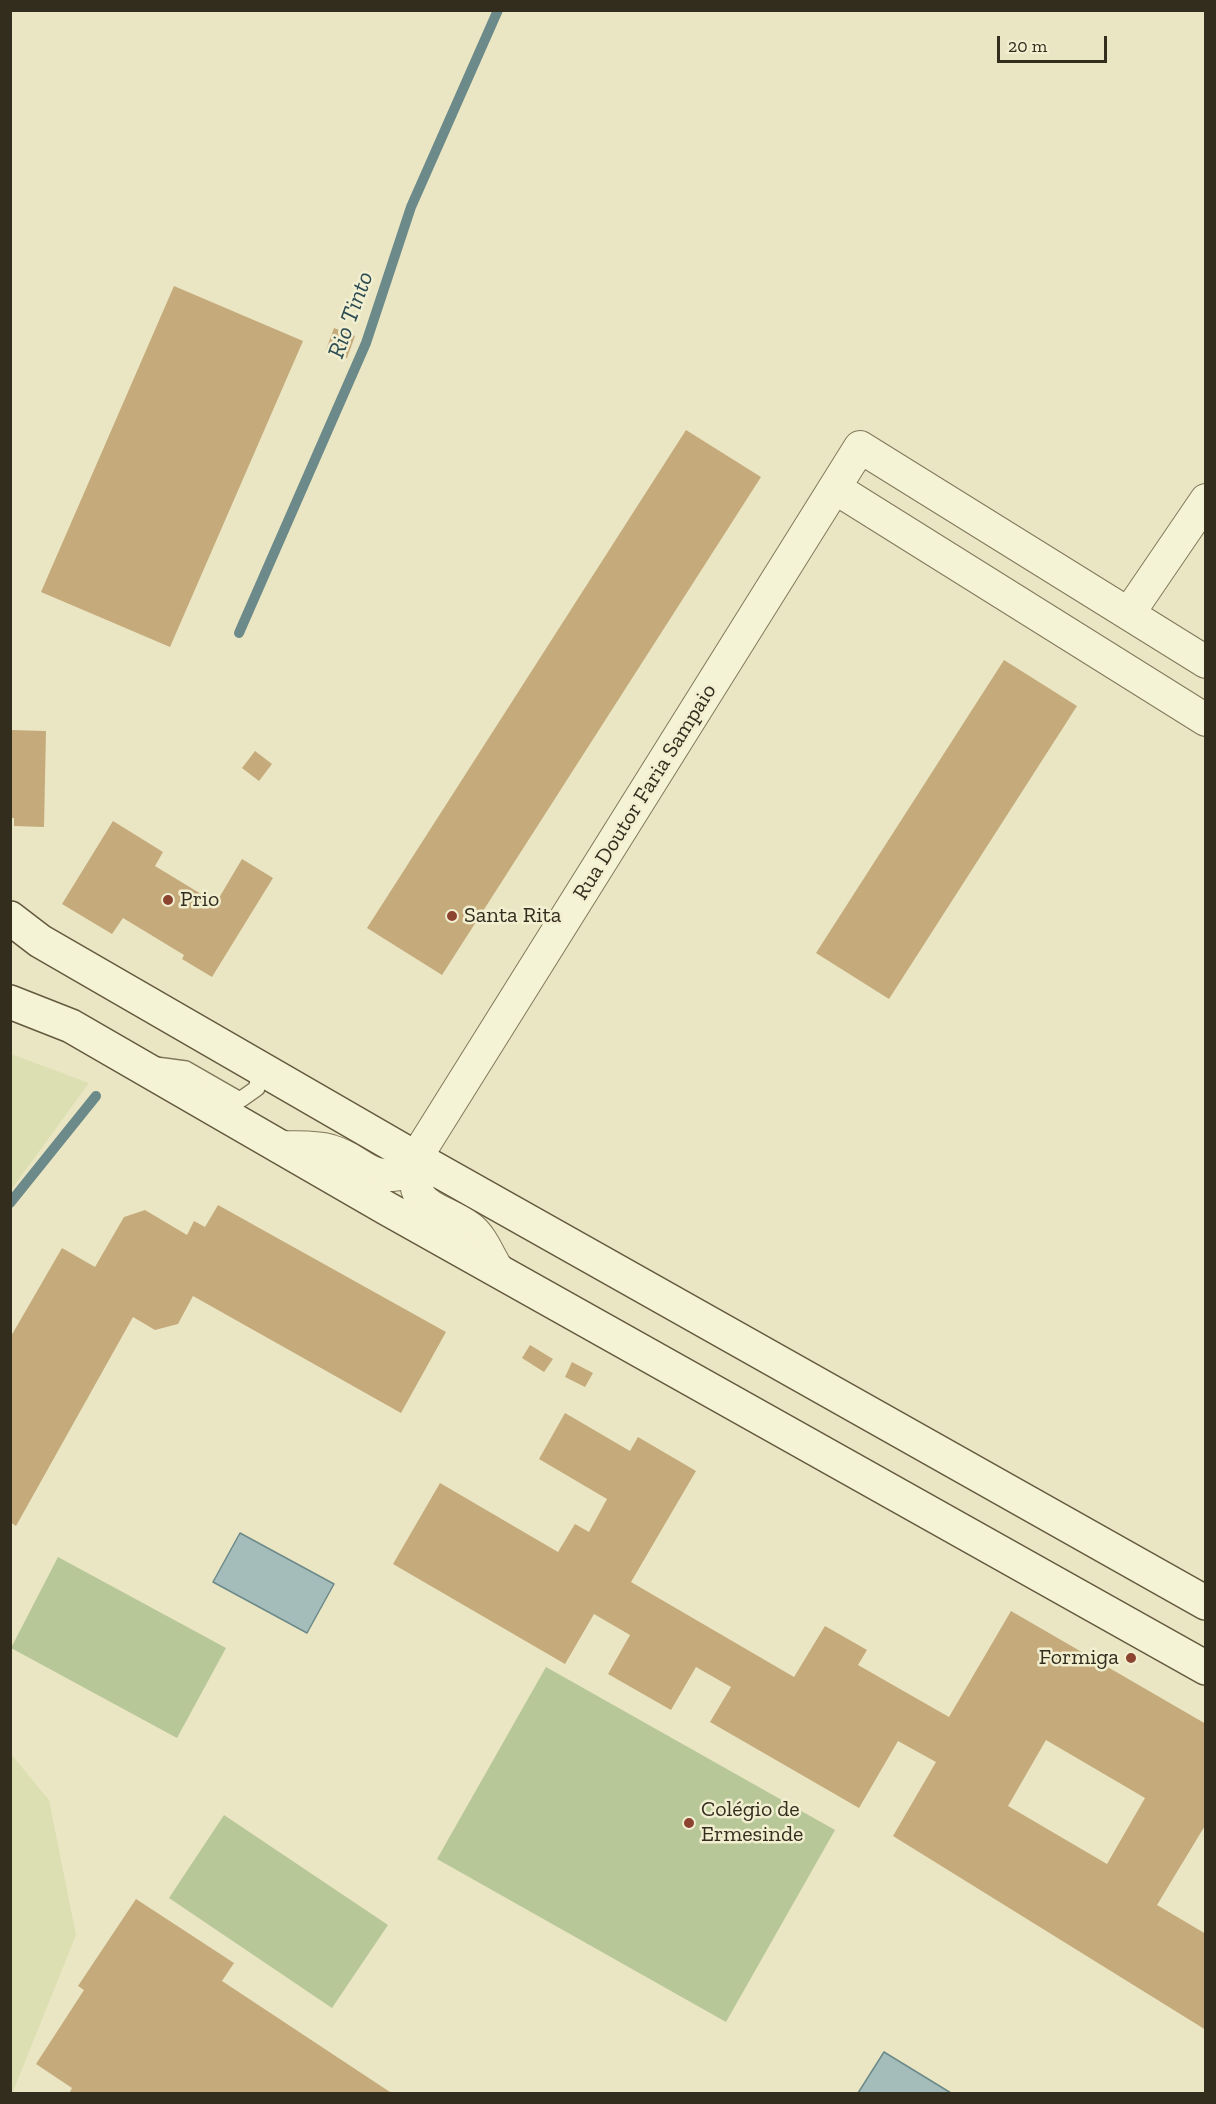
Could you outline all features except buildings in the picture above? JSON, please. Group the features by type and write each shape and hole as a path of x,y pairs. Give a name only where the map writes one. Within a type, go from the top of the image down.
{"main road":[{"path":"10,918 40,941 259,1067 1206,1604"},
{"path":"10,1002 71,1026 280,1147 1206,1668"}],"street":[{"name":"Rua Doutor Faria Sampaio","path":"418,1158 860,447 1206,662"},
{"path":"835,488 1206,720"},
{"path":"1130,613 1206,500"},
{"path":"280,1147 331,1150 373,1175 391,1177 407,1172 418,1158"},
{"path":"418,1158 414,1178 416,1191 425,1202 472,1229 496,1267"}],"lane":[{"path":"135,1063 186,1069 240,1100 257,1088 259,1067"}],"green space":[{"path":"10,1054 89,1083 11,1190"},
{"path":"58,1557 226,1648 177,1738 11,1648"},
{"path":"546,1667 835,1830 726,2022 437,1859"},
{"path":"11,1754 49,1800 76,1935 12,2094"},
{"path":"224,1815 388,1925 332,2008 169,1898"}],"water":[{"path":"240,1533 334,1584 307,1633 213,1582"},
{"path":"884,2052 951,2093 858,2093"}],"waterway":[{"name":"Rio Tinto","path":"239,633 366,343 411,207 498,10"},
{"name":"Rio Tinto","path":"10,1203 96,1096"}],"place":[{"name":"Prio","path":"168,900"},
{"name":"Santa Rita","path":"452,916"},
{"name":"Formiga","path":"1131,1658"},
{"name":"Colégio de Ermesinde","path":"689,1823"}]}
